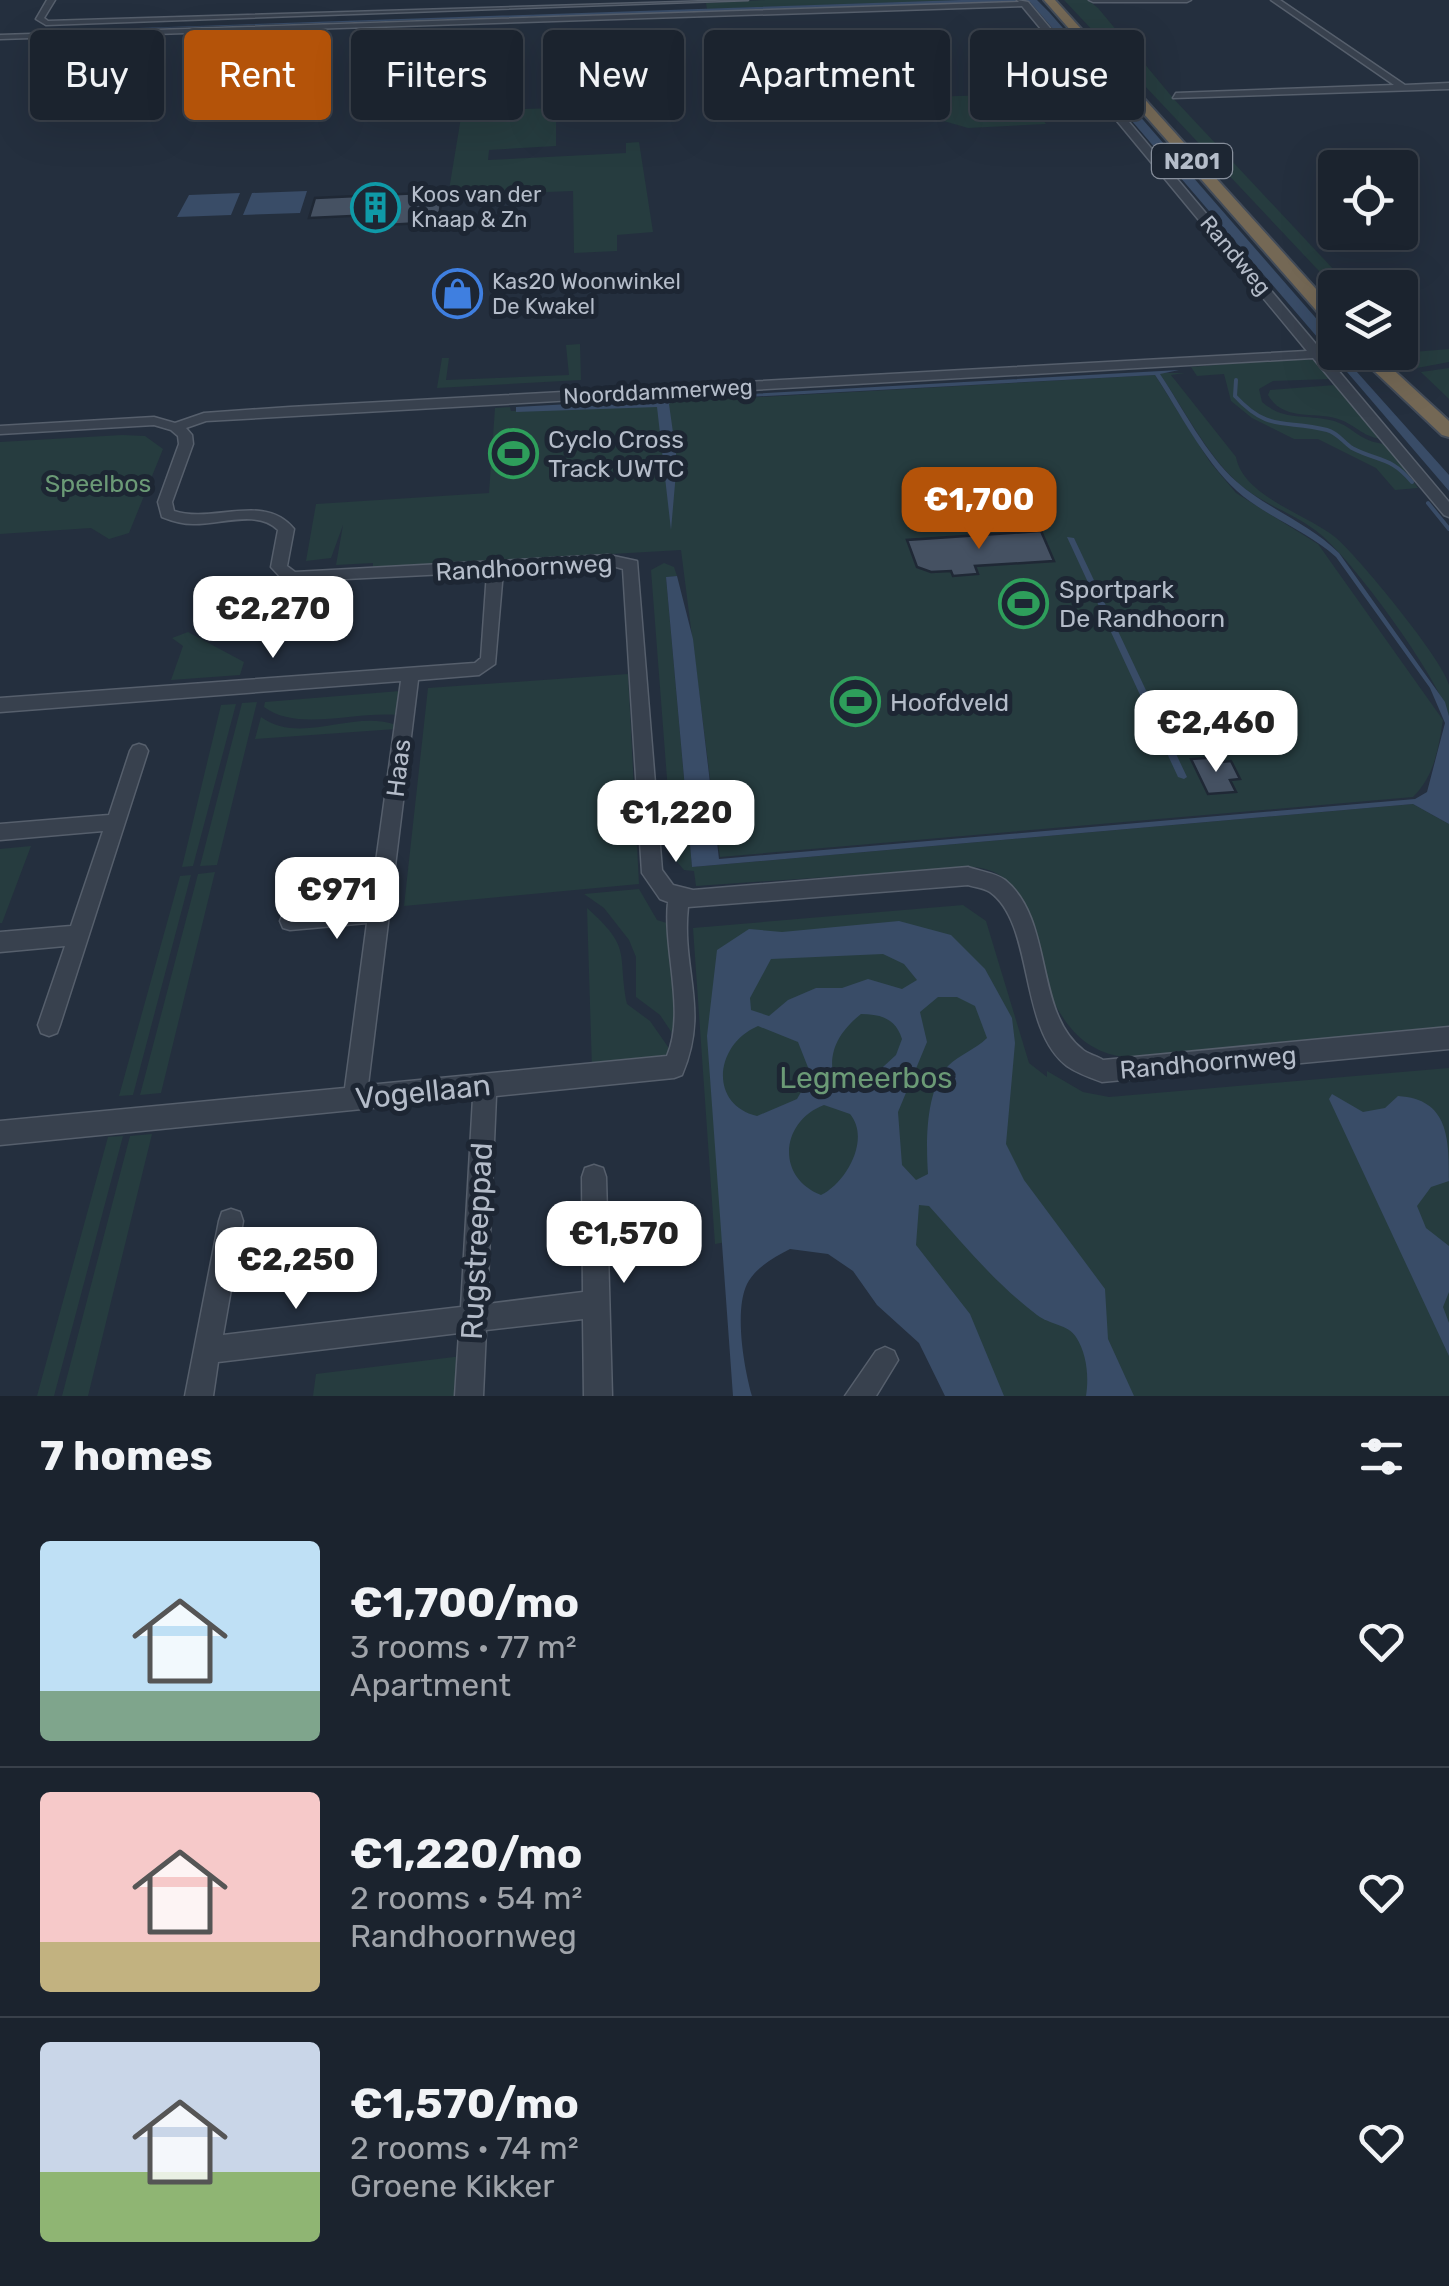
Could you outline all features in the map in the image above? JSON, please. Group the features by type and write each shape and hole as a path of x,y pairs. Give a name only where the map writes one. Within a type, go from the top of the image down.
{"highway":[{"name":"N201","path":"1049,0 1318,303"},
{"name":"N201","path":"1060,0 1318,285"},
{"path":"1383,370 1449,431"},
{"path":"1399,370 1449,416"}],"street":[{"path":"50,0 40,20 46,23 545,3 744,0"},
{"path":"1093,0 1187,0"},
{"path":"1275,0 1405,88"},
{"path":"164,31 1023,2"},
{"name":"Randweg","path":"1023,2 1318,354"},
{"path":"274,16 279,5"},
{"path":"37,30 46,23"},
{"path":"0,38 30,36"},
{"path":"1176,96 1449,86"},
{"name":"Noorddammerweg","path":"0,430 154,421 176,427 204,417 290,411 1318,354"},
{"name":"Randweg","path":"1331,370 1449,512"},
{"name":"Randhoornweg","path":"176,427 185,434 186,444 165,502 167,514 186,520 266,515 279,519 286,529 278,567 291,578 615,560 633,568 652,873 660,888 679,898 968,876 986,878 1013,900 1056,1040 1076,1062 1102,1071 1449,1038"},
{"path":"0,705 485,666 495,567"},
{"name":"Haas","path":"355,1098 410,675"},
{"path":"50,1025 139,751"},
{"path":"0,832 116,822"},
{"name":"Vogellaan","path":"0,1133 674,1067 685,1043 674,920 679,898"},
{"path":"290,921 379,913"},
{"path":"0,942 79,935"},
{"name":"Rugstreeppad","path":"468,1396 486,1086"},
{"path":"594,1176 598,1396"},
{"path":"199,1396 230,1221"},
{"path":"207,1350 596,1304"},
{"path":"859,1396 884,1360"}],"green space":[{"path":"966,0 707,9 706,3"},
{"path":"1064,0 1088,0 1116,30 1092,30"},
{"path":"1144,63 1334,270 1318,270 1144,85"},
{"path":"950,96 970,96 970,120 1043,120 1046,124 968,128 940,120 950,120"},
{"path":"543,108 543,120 556,120 556,146 489,150 488,160 626,153 626,143 639,142 653,232 617,235 617,251 574,253 573,191 448,196 461,120 523,120 523,109"},
{"path":"580,344 581,380 437,388 442,358 449,358 446,380 569,375 566,345"},
{"path":"1449,349 1449,362 1418,368 1418,352"},
{"path":"1304,358 1317,361 1318,370 1325,370 1384,439 1371,437 1332,417 1292,413 1268,395 1270,390 1335,385 1330,379 1273,381 1259,389 1262,402 1286,414 1338,422 1368,440 1386,444 1418,488 1395,490 1376,468 1318,439 1294,439 1252,418 1231,401 1224,374 1197,376 1191,367"},
{"path":"1449,368 1449,399 1418,369 1418,369 1421,372"},
{"path":"1159,373 1185,373 1171,375 1236,457 1250,483 1335,537 1379,585 1444,672 1449,685 1449,716 1411,647 1353,568 1310,526 1255,495 1224,469"},
{"name":"Sportpark De Randhoorn","path":"1155,375 1210,462 1236,493 1318,544 1443,720 1431,771 1413,797 720,857 681,550 373,568 373,563 336,565 343,525 331,558 306,561 316,504 489,493 495,408 510,407 511,411"},
{"name":"Speelbos","path":"145,436 163,449 129,533 109,539 91,528 0,534 0,442"},
{"path":"664,563 674,567 677,576 666,577 692,867 1413,804 1449,824 1449,1027 1125,1057 1100,1051 1080,1038 1065,1020 1043,975 1016,894 1003,877 990,871 974,867 696,886 694,871 684,870 673,857 651,570"},
{"path":"188,632 244,662 240,675 171,680 183,646 172,638"},
{"path":"628,674 639,884 404,906 428,688"},
{"path":"400,691 397,715 293,718 264,707 265,702"},
{"path":"257,702 217,865 200,866 242,703"},
{"path":"236,704 193,866 182,867 221,705"},
{"path":"261,717 293,728 379,721 396,725 396,729 255,739"},
{"path":"31,846 2,923 0,923 0,849"},
{"path":"215,872 161,1093 140,1095 198,874"},
{"path":"191,875 133,1095 119,1096 180,876"},
{"path":"639,889 657,920 670,924 680,1045 660,1015 636,997 636,957 629,940 604,908 584,894"},
{"name":"Legmeerbos","path":"963,905 986,921 1029,1063 1047,1077 1047,1071 1083,1092 1109,1097 1449,1068 1449,1396 975,1396 870,1258 810,1228 715,1244 693,928"},
{"path":"587,908 617,943 627,1004 650,1021 673,1054 669,1062 592,1069"},
{"path":"152,1134 88,1396 62,1396 130,1136"},
{"path":"123,1136 54,1396 37,1396 108,1137"},
{"path":"462,1356 460,1396 313,1396 316,1374"}],"water":[{"path":"1037,0 1065,30 1054,30 1030,2 78,30"},
{"path":"1131,120 1143,120 1318,321 1318,338"},
{"path":"307,191 300,213 243,215 252,193"},
{"path":"240,193 231,215 177,217 189,195"},
{"path":"1179,370 1160,374 1215,459 1249,492 1315,533 1339,553 1445,702 1449,716 1449,824 1413,804 692,867 666,577 677,576 693,639 719,859 1415,799 1427,792 1445,723 1430,688 1336,557 1248,500 1224,478 1155,375 673,401 669,404 677,461 671,530 657,407 516,412 516,407"},
{"path":"1345,370 1355,370 1449,475 1449,491"},
{"path":"1067,537 1074,538 1187,777 1184,779 1178,777"},
{"path":"899,921 951,935 985,969 1012,1018 1015,1043 1006,1144 1024,1180 1105,1289 1108,1339 1134,1396 1086,1396 1085,1358 1073,1333 1022,1303 929,1206 919,1205 916,1245 970,1314 1004,1396 945,1396 919,1343 877,1305 853,1271 828,1254 790,1249 771,1259 747,1284 741,1324 752,1396 733,1396 707,1036 717,950 749,929 782,932","holes":["883,954 904,964 917,980 902,989 868,979 842,988 816,988 788,1000 769,1016 751,1010 750,998 771,959","938,997 957,997 975,1006 987,1038 952,1062 940,1077 929,1118 928,1174 916,1180 902,1165 898,1112 927,1042 920,1012","861,1014 881,1017 892,1022 902,1039 896,1055 858,1090 850,1091 834,1079 832,1059 841,1035","758,1026 798,1042 811,1075 797,1099 757,1116 730,1099 724,1087 726,1059 744,1035","824,1105 850,1114 856,1124 858,1136 853,1159 839,1181 821,1195 806,1187 790,1163 789,1149 799,1123"]},
{"path":"1332,1094 1363,1112 1385,1108 1398,1096 1415,1099 1437,1113 1443,1124 1449,1181 1431,1187 1417,1206 1426,1228 1449,1246 1449,1292 1443,1307 1449,1323 1449,1356 1329,1099"}],"building":[{"name":"Koos van der Knaap & Zn","path":"443,192 438,222 369,226 372,215 309,218 315,198"},
{"path":"1041,531 1054,561 975,566 978,574 953,576 951,571 931,572 917,567 907,540"},
{"path":"1219,757 1221,762 1231,761 1240,779 1230,780 1236,792 1208,794 1191,759"}],"waterway":[{"path":"1236,380 1235,396 1258,415 1278,423 1331,431 1352,448 1390,464 1412,482"},
{"path":"1428,503 1449,529"}],"place":[{"name":"Koos van der Knaap & Zn","path":"376,207"},
{"name":"Kas20 Woonwinkel De Kwakel","path":"457,294"},
{"name":"Cyclo Cross Track UWTC","path":"513,453"},
{"name":"Sportpark De Randhoorn","path":"1024,603"},
{"name":"Hoofdveld","path":"855,702"}]}
